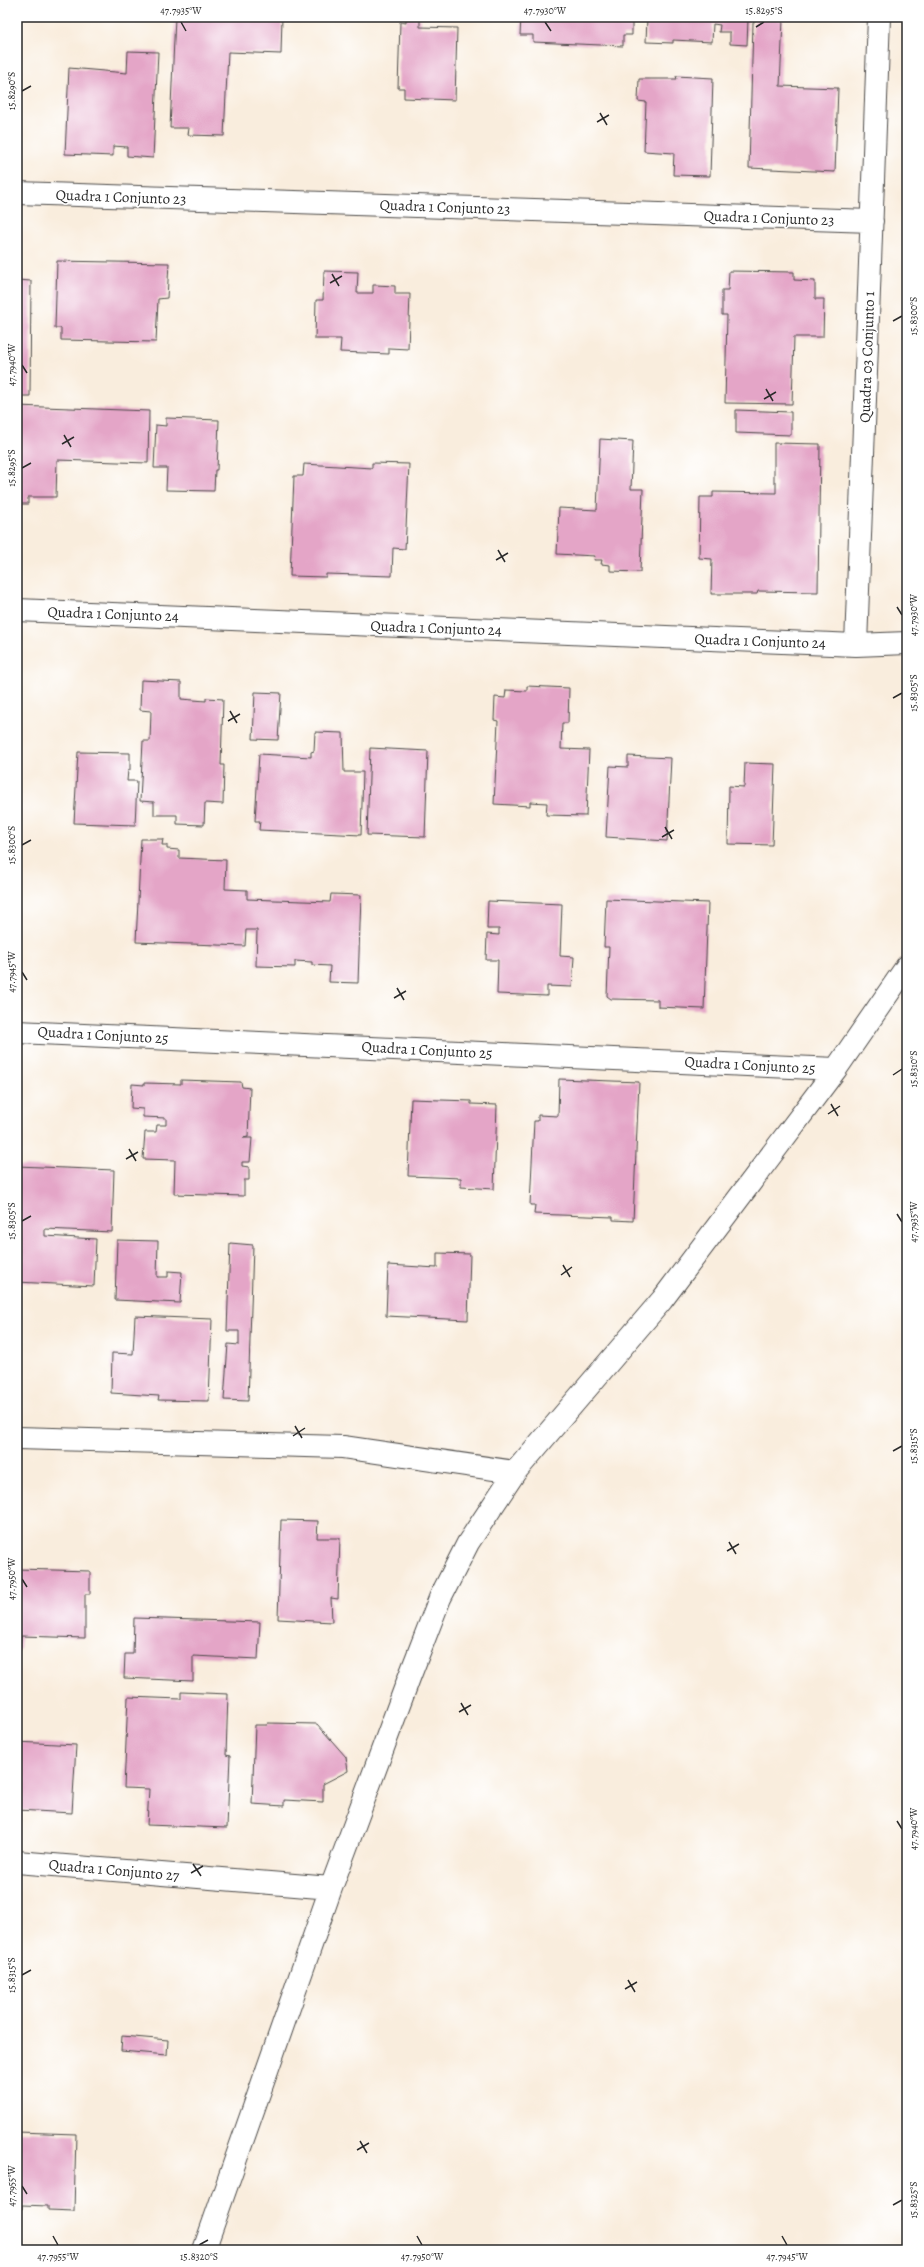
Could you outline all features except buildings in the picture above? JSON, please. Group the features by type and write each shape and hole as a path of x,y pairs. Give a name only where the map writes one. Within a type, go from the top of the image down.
{"street":[{"name":"Quadra 03 Conjunto 1","path":"856,645 879,17"},
{"name":"Quadra 1 Conjunto 23","path":"17,193 872,221"},
{"name":"Quadra 1 Conjunto 24","path":"17,610 856,645"},
{"path":"856,645 907,643"},
{"path":"204,2250 330,1888 440,1598 468,1543 515,1472 662,1300 836,1069 907,966"},
{"name":"Quadra 1 Conjunto 25","path":"17,1032 836,1069"},
{"path":"17,1438 343,1447 515,1472"},
{"name":"Quadra 1 Conjunto 27","path":"17,1862 330,1888"}]}
